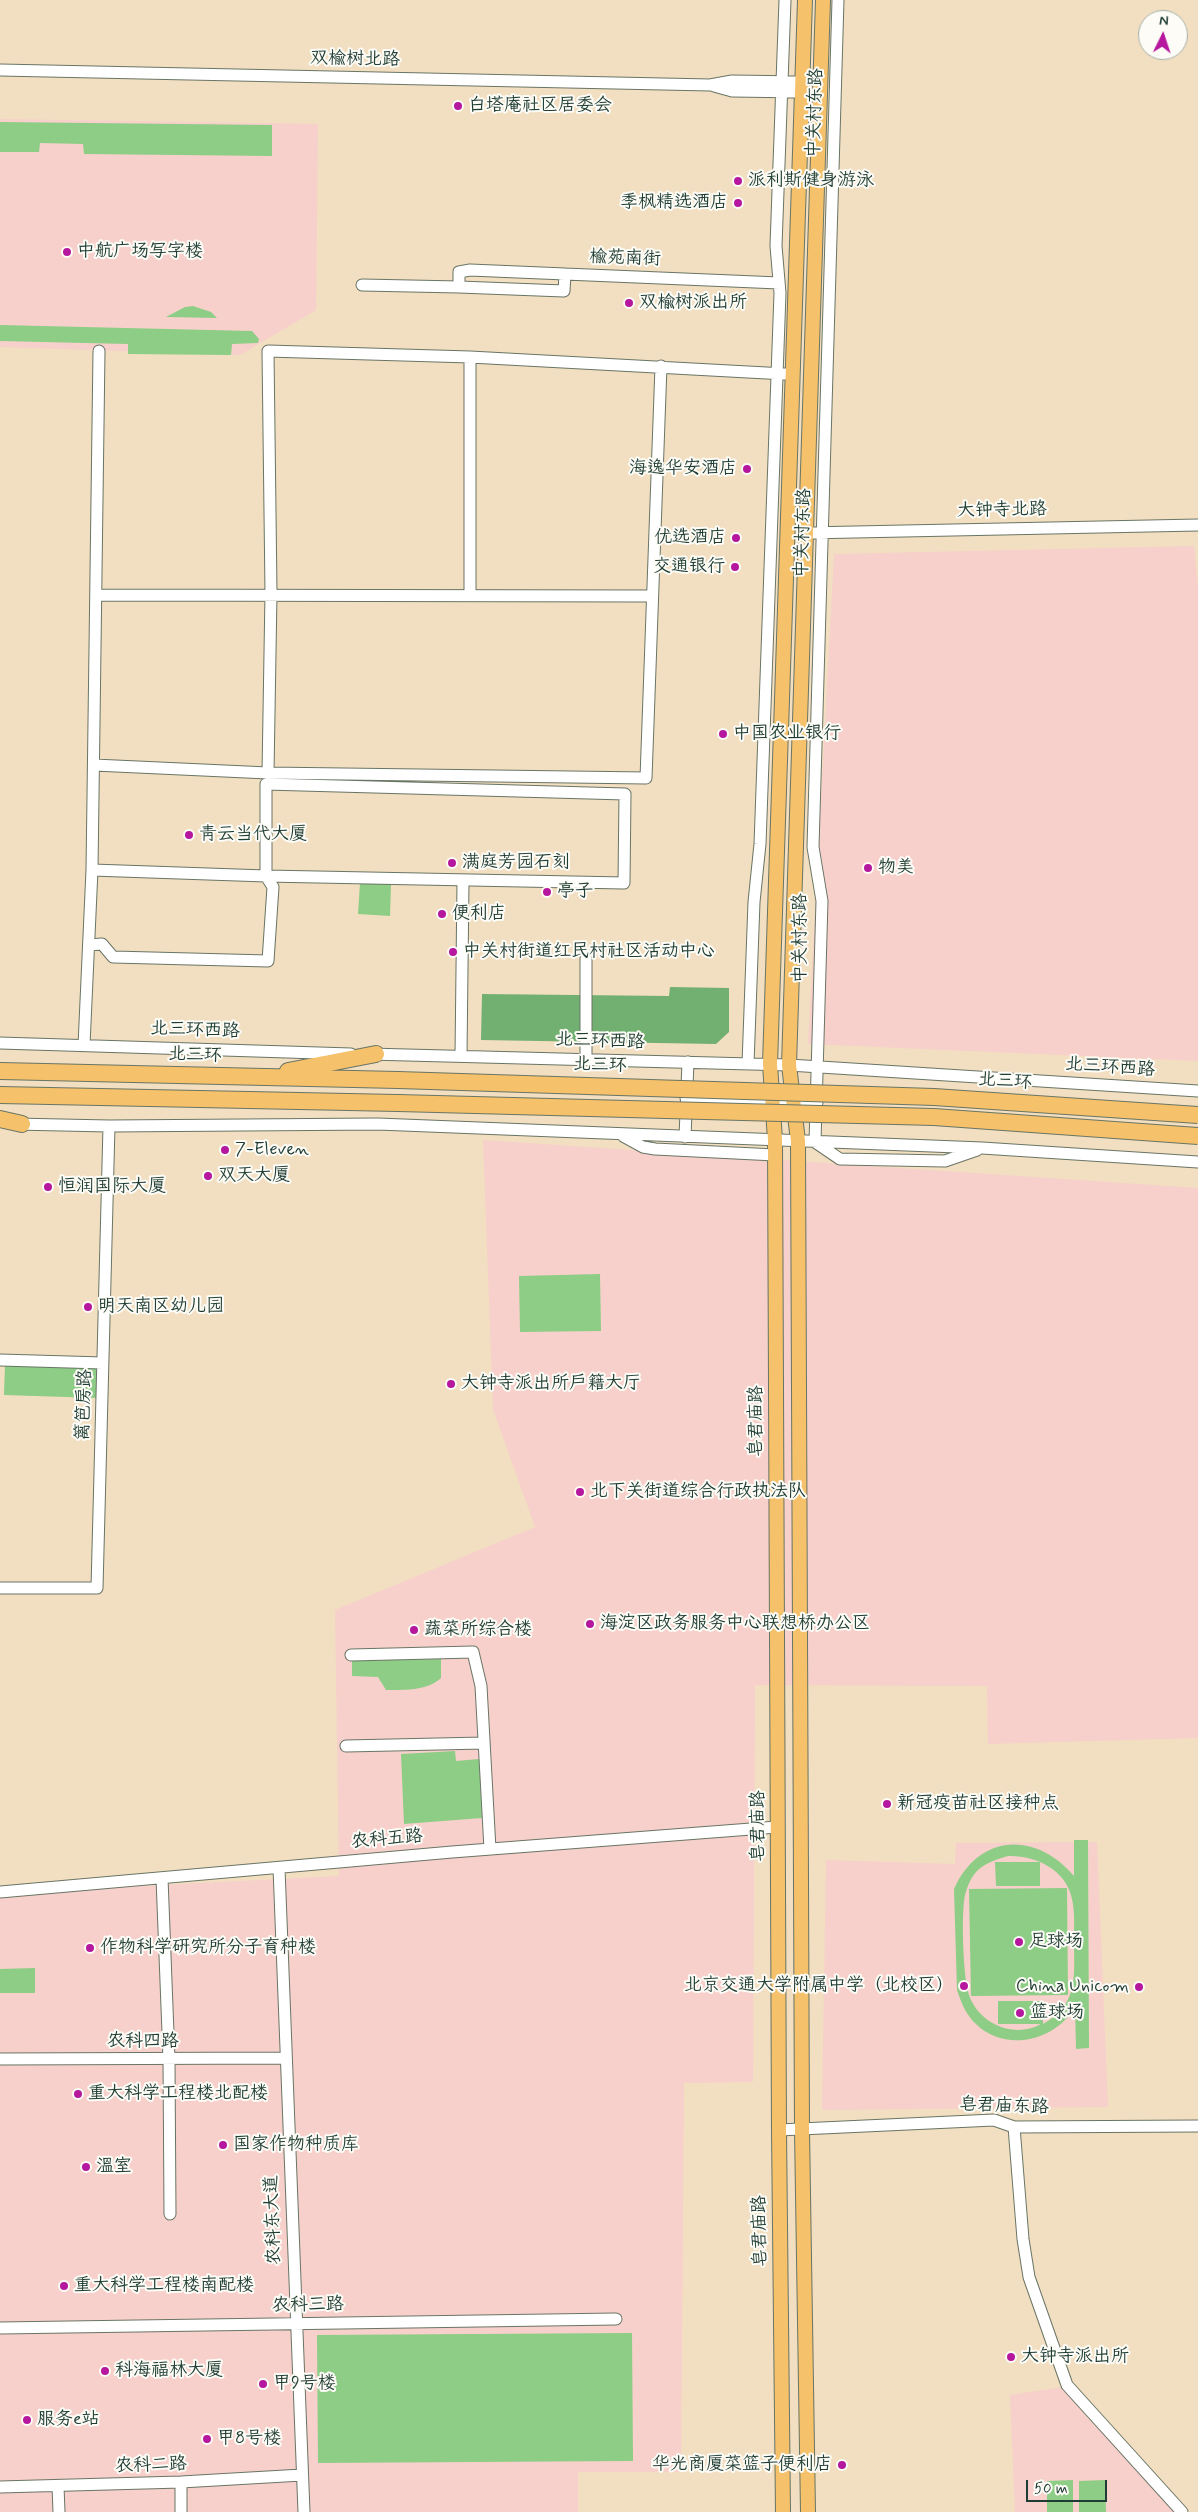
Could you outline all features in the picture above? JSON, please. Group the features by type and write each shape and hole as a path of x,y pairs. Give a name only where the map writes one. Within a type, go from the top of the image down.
{"highway":[{"path":"251,1078 376,1054"},
{"name":"北三环","path":"0,1071 398,1080 934,1097 1198,1115"},
{"path":"0,1095 934,1117 1198,1136"},
{"path":"0,1119 22,1124"}],"main road":[{"name":"中关村东路","path":"773,1102 770,1064 794,374 804,0"},
{"name":"中关村东路","path":"798,1141 789,1065 824,0"},
{"name":"皂君庙路","path":"773,1102 775,1147 779,2130 783,2512"},
{"path":"798,1141 802,2130 808,2512"}],"street":[{"name":"中关村东路","path":"748,1064 754,902 760,844 777,373 780,283 776,246 785,0"},
{"name":"中关村东路","path":"816,1142 822,901 813,846 838,0"},
{"name":"双榆树北路","path":"0,70 710,85 732,81 802,87"},
{"name":"榆苑南街","path":"459,287 460,272 470,270 780,283"},
{"path":"362,285 564,291 565,274"},
{"path":"84,1045 92,870 99,351"},
{"path":"268,773 271,594 268,351 470,357 794,374"},
{"path":"470,357 470,595"},
{"path":"94,765 268,773 646,778 661,366"},
{"name":"大钟寺北路","path":"806,533 1198,525"},
{"path":"97,595 652,596"},
{"path":"89,944 102,944 113,957 268,961 273,887 266,876 266,784 626,794 624,883 463,881 266,876 92,870"},
{"path":"461,1056 463,881"},
{"path":"586,959 586,1059"},
{"name":"北三环西路","path":"0,1044 770,1064 1198,1091"},
{"path":"685,1137 688,1062"},
{"path":"686,1098 817,1102"},
{"path":"0,1124 109,1126 378,1124 685,1137 775,1147"},
{"name":"篱笆房路","path":"0,1588 97,1588 109,1126"},
{"path":"619,1134 643,1147 655,1149 775,1147 798,1141 816,1142 840,1158 945,1161 982,1148 1198,1162"},
{"path":"0,1360 103,1363"},
{"path":"351,1655 472,1652 481,1686 490,1849"},
{"path":"346,1746 484,1743"},
{"name":"农科五路","path":"0,1892 490,1849 778,1827"},
{"name":"农科东大道","path":"279,1868 295,2324 304,2512"},
{"path":"162,1878 170,2059 170,2214"},
{"name":"农科四路","path":"0,2059 286,2058"},
{"name":"皂君庙东路","path":"779,2130 994,2120 1014,2127 1198,2126"},
{"path":"1014,2127 1023,2239 1029,2277 1067,2385 1182,2512"},
{"name":"农科三路","path":"0,2328 616,2319"},
{"name":"农科二路","path":"0,2487 181,2482 302,2475"},
{"path":"181,2482 181,2512"},
{"path":"58,2486 59,2512"}],"shaded area":[{"path":"0,119 318,124 316,310 240,355 0,347"},
{"path":"1194,546 1198,586 1198,1061 808,1044 834,554"},
{"path":"483,1140 1198,1188 1198,1738 988,1744 987,1686 755,1685 753,2082 684,2083 681,2472 578,2472 578,2512 0,2512 0,1893 339,1876 335,1610 535,1527 493,1409"},
{"name":"北京交通大学附属中学（北校区）","path":"1097,1842 1108,2107 822,2110 826,1860 955,1864 956,1843"},
{"path":"1062,2387 1175,2512 1015,2512 1010,2395"}],"green space":[{"path":"0,122 272,125 272,156 84,154 83,144 40,143 39,152 0,152"},
{"path":"193,306 211,312 217,318 166,317 185,307"},
{"path":"0,325 252,331 259,339 258,343 232,344 231,355 128,354 128,344 0,341"},
{"path":"360,883 391,884 390,916 358,914"},
{"path":"670,987 729,988 729,1032 716,1044 481,1040 482,994 669,996"},
{"path":"600,1274 601,1331 520,1332 519,1276"},
{"path":"5,1365 99,1368 98,1398 4,1395"},
{"path":"441,1659 441,1678 422,1688 386,1690 378,1677 352,1676 352,1661"},
{"path":"455,1751 456,1761 479,1759 482,1818 404,1824 401,1754"},
{"path":"1074,1840 1088,1840 1089,2048 1076,2049 1075,2006 1067,2018 1056,2028 1043,2035 1030,2039 1015,2040 1001,2038 988,2033 969,2017 957,1990 954,1889 965,1871 978,1857 993,1848 1009,1845 1026,1846 1043,1851 1059,1861 1074,1876","holes":["1008,1856 1018,1856 1039,1861 1056,1872 1069,1888 1074,1909 1074,1977 1069,1998 1063,2008 1043,2024 1042,2001 998,2001 998,2024 1041,2024 1020,2030 1009,2029 989,2021 974,2005 967,1987 963,1930 965,1895 975,1873 995,1860"]},
{"path":"995,1862 1040,1862 1040,1886 996,1886"},
{"name":"足球场","path":"1067,1888 1068,1995 971,1996 969,1889"},
{"path":"35,1968 35,1993 0,1993 0,1969"},
{"path":"632,2333 633,2461 318,2463 317,2335"},
{"path":"1073,2480 1073,2512 1047,2512 1047,2481"},
{"path":"1105,2480 1106,2512 1079,2512 1079,2481"}],"place":[{"name":"白塔庵社区居委会","path":"458,106"},
{"name":"派利斯健身游泳","path":"738,181"},
{"name":"季枫精选酒店","path":"738,203"},
{"name":"中航广场写字楼","path":"67,252"},
{"name":"双榆树派出所","path":"629,303"},
{"name":"海逸华安酒店","path":"747,469"},
{"name":"优选酒店","path":"736,538"},
{"name":"交通银行","path":"735,567"},
{"name":"中国农业银行","path":"723,734"},
{"name":"青云当代大厦","path":"189,835"},
{"name":"满庭芳园石刻","path":"452,863"},
{"name":"物美","path":"868,868"},
{"name":"亭子","path":"547,892"},
{"name":"便利店","path":"442,914"},
{"name":"中关村街道红民村社区活动中心","path":"453,952"},
{"name":"7-Eleven","path":"225,1150"},
{"name":"双天大厦","path":"208,1176"},
{"name":"恒润国际大厦","path":"48,1187"},
{"name":"明天南区幼儿园","path":"88,1307"},
{"name":"大钟寺派出所户籍大厅","path":"451,1384"},
{"name":"北下关街道综合行政执法队","path":"580,1492"},
{"name":"海淀区政务服务中心联想桥办公区","path":"590,1624"},
{"name":"蔬菜所综合楼","path":"414,1630"},
{"name":"新冠疫苗社区接种点","path":"887,1804"},
{"name":"足球场","path":"1019,1942"},
{"name":"作物科学研究所分子育种楼","path":"90,1948"},
{"name":"北京交通大学附属中学（北校区）","path":"964,1986"},
{"name":"China Unicom","path":"1139,1987"},
{"name":"篮球场","path":"1020,2013"},
{"name":"重大科学工程楼北配楼","path":"78,2094"},
{"name":"国家作物种质库","path":"223,2145"},
{"name":"温室","path":"86,2167"},
{"name":"重大科学工程楼南配楼","path":"64,2286"},
{"name":"大钟寺派出所","path":"1011,2357"},
{"name":"科海福林大厦","path":"105,2371"},
{"name":"甲9号楼","path":"263,2384"},
{"name":"服务e站","path":"27,2420"},
{"name":"甲8号楼","path":"207,2439"},
{"name":"华光商厦菜篮子便利店","path":"842,2465"}]}
